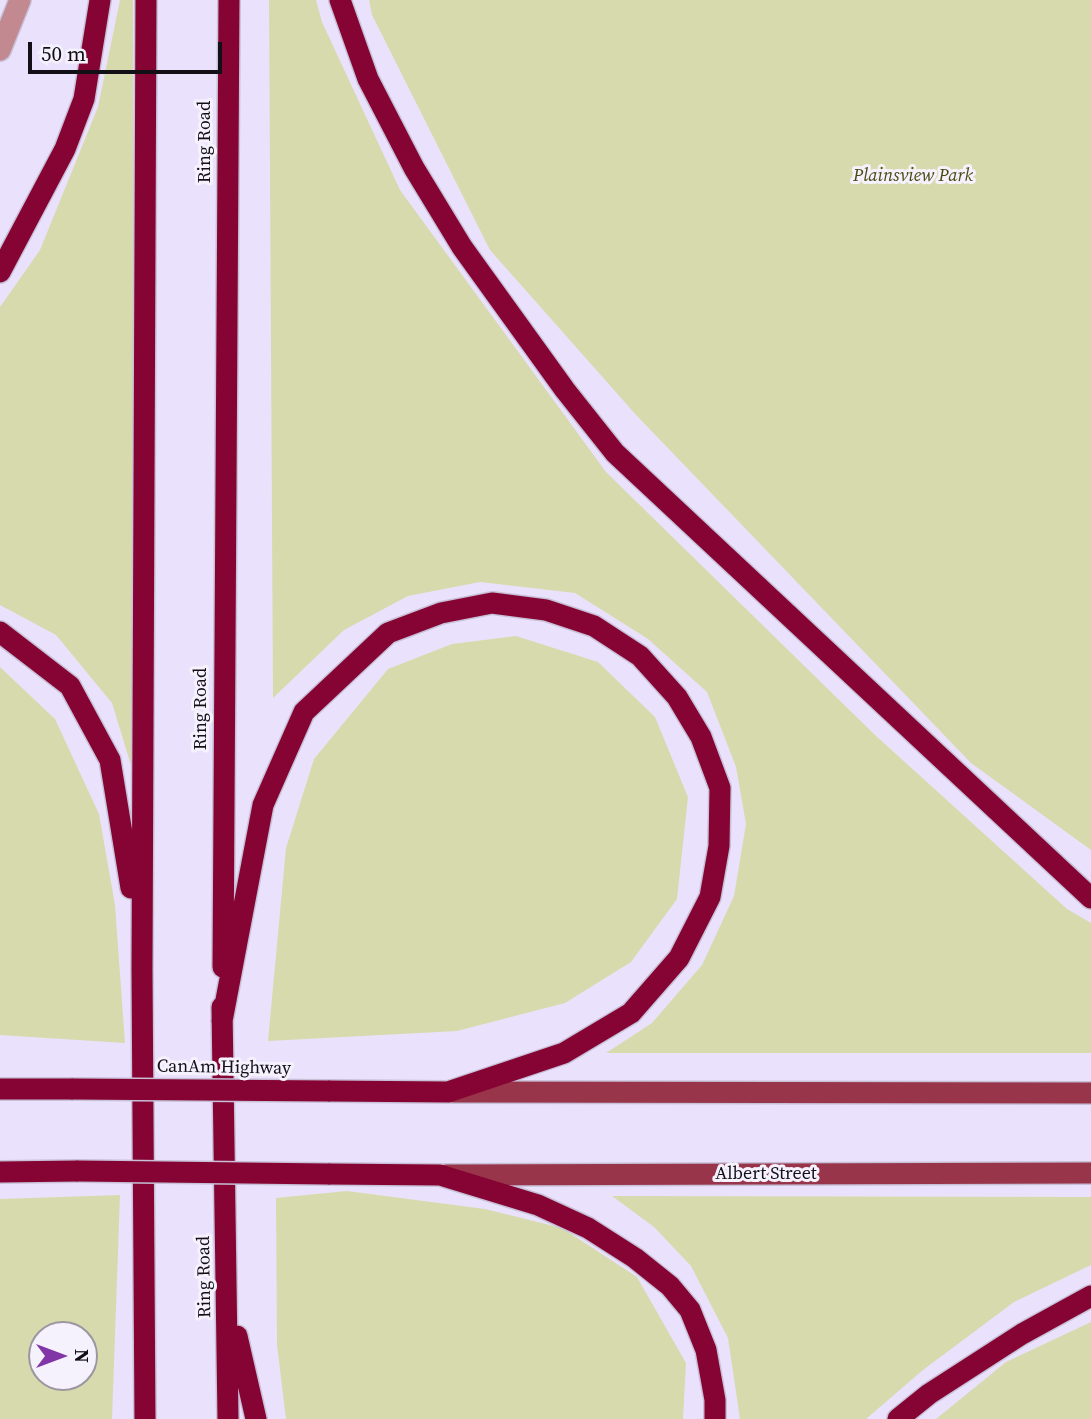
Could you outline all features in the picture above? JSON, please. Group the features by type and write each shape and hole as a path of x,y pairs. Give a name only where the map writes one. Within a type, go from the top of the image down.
{"highway":[{"path":"0,272 65,149 84,99 100,0"},
{"path":"144,1417 142,969 146,0"},
{"name":"Ring Road","path":"228,1419 229,1297 222,1021 229,0"},
{"path":"340,0 368,79 414,169 455,236 549,370 615,453 1091,898"},
{"path":"222,1021 263,805 304,712 388,633 441,613 492,603 546,610 594,626 640,656 677,697 701,737 720,788 719,846 709,897 679,958 631,1013 564,1052 448,1093"},
{"path":"0,632 70,686 110,760 142,969"},
{"name":"CanAm Highway","path":"2,1089 448,1093"},
{"path":"0,1172 440,1175 538,1205 588,1228 635,1258 670,1286 690,1310 706,1350 715,1399 715,1419"},
{"path":"898,1419 929,1394 1021,1334 1091,1296"},
{"path":"229,1297 256,1419"}],"main road":[{"path":"448,1093 1091,1094"},
{"name":"Albert Street","path":"440,1175 1091,1173"}],"street":[{"path":"0,50 20,0"}],"green space":[{"path":"120,0 133,0 134,775 112,703 56,635 0,605 0,307 40,250 98,107"},
{"path":"269,0 316,0 322,22 400,190 606,472 875,735 1067,909 1091,923 1091,1053 606,1053 652,1023 702,965 734,896 746,824 736,767 707,692 648,639 575,593 480,582 408,596 344,630 273,698"},
{"name":"Plainsview Park","path":"369,0 1091,0 1091,850 971,763 637,416 490,250 372,15"},
{"path":"516,636 598,662 655,717 688,797 677,899 631,962 565,1003 457,1031 268,1041 286,848 314,759 388,669 452,644"},
{"path":"0,667 55,719 99,814 115,905 125,1043 0,1035"},
{"path":"347,1191 485,1209 562,1228 637,1277 686,1363 683,1419 286,1419 277,1345 276,1198"},
{"path":"120,1195 112,1419 0,1419 0,1199"},
{"path":"612,1196 1091,1197 1091,1265 1014,1302 923,1370 866,1419 740,1419 728,1338 691,1266 654,1227"},
{"path":"1091,1322 1091,1419 936,1419 1006,1362"}]}
